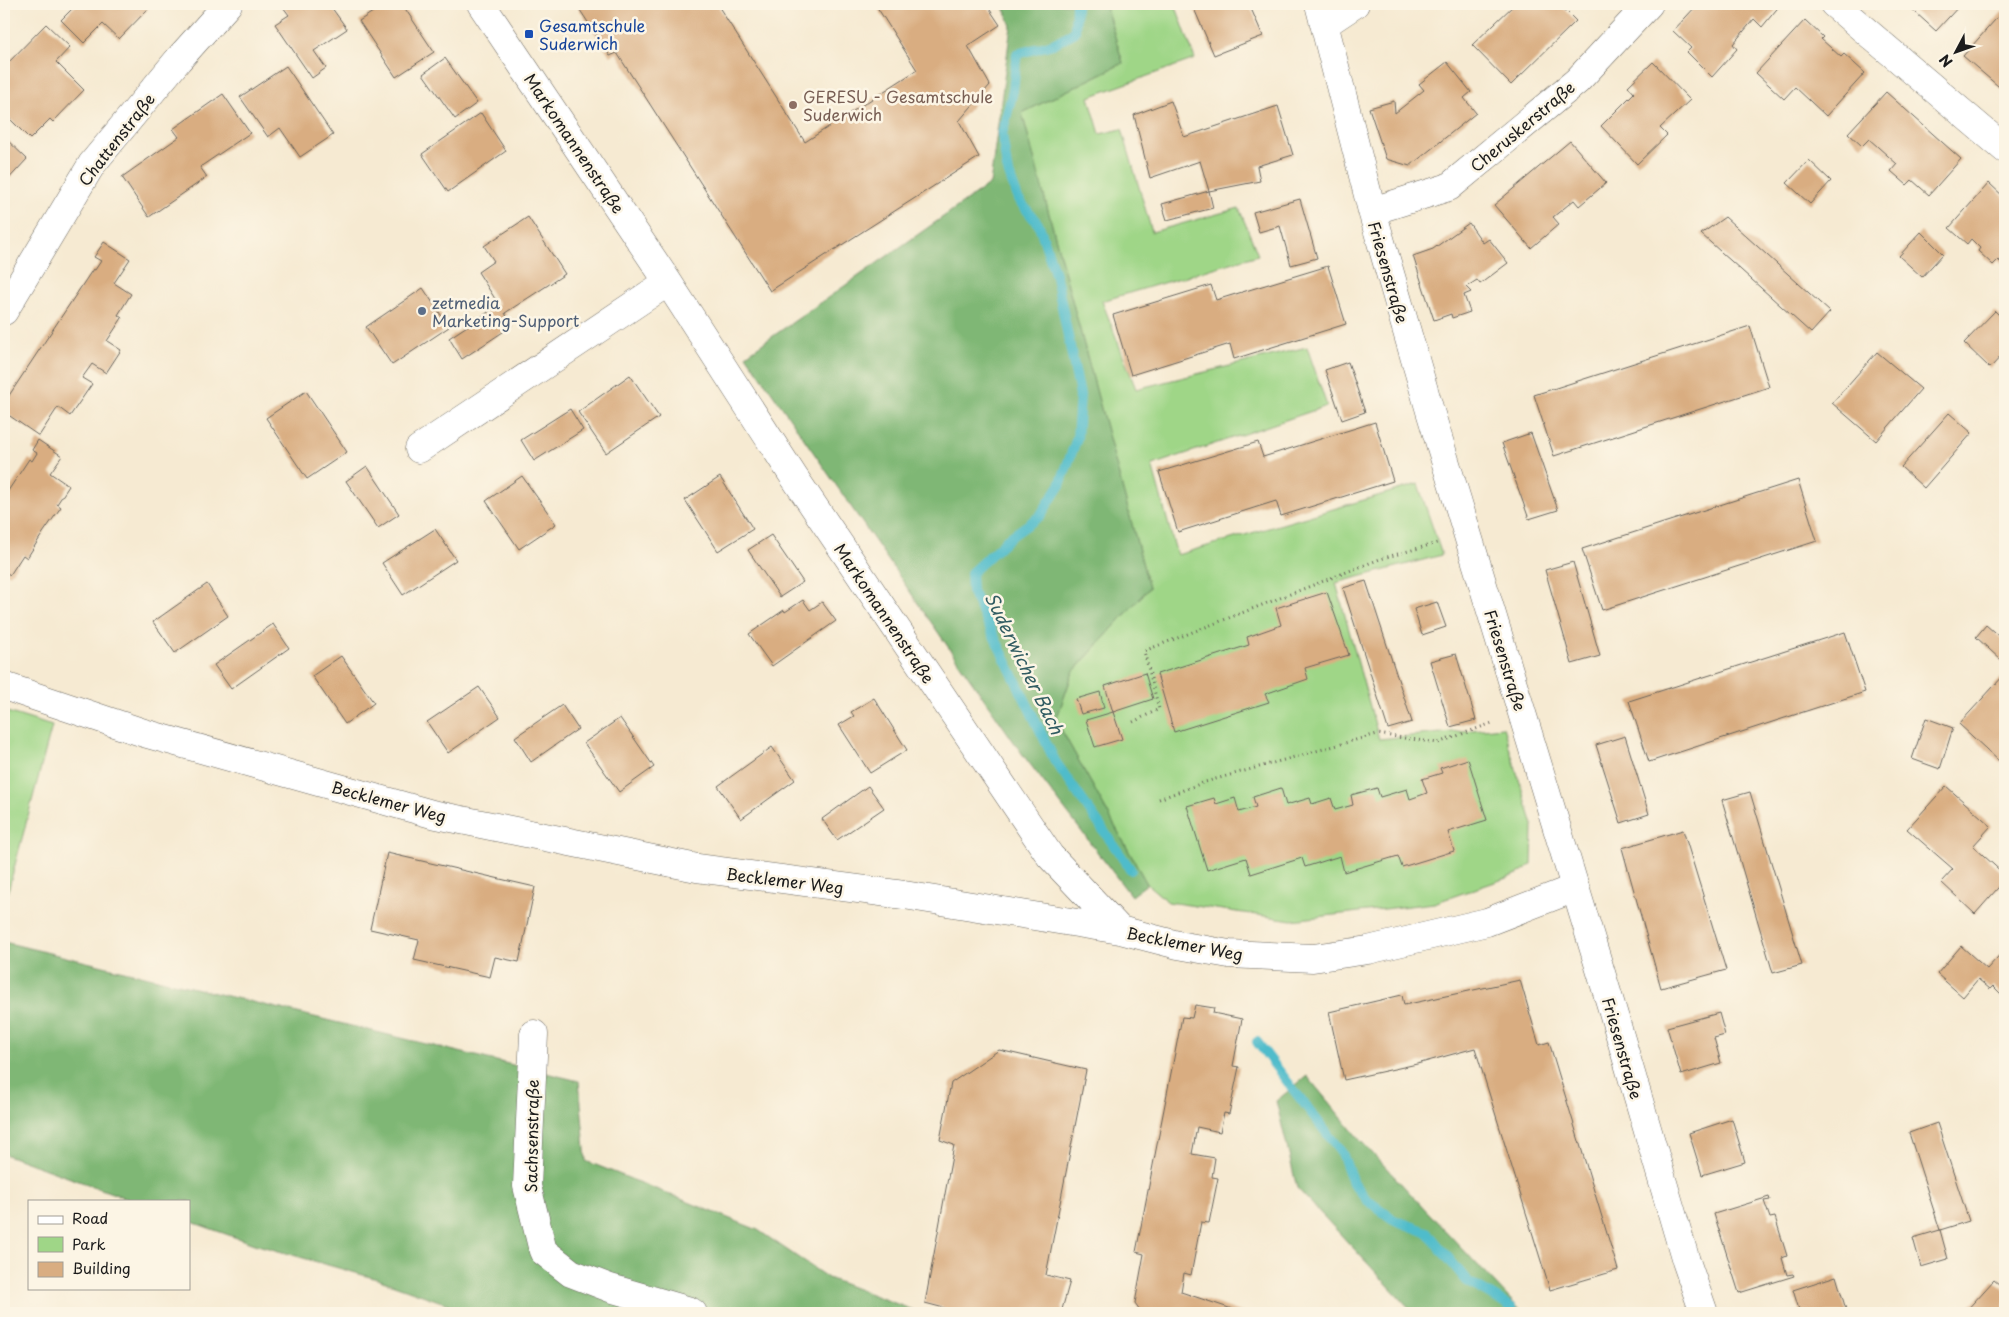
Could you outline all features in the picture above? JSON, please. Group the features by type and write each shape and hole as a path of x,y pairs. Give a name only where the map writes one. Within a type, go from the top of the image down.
{"street":[{"name":"Chattenstraße","path":"4,310 92,164 178,60 228,4"},
{"name":"Markomannenstraße","path":"481,4 668,282 794,477 1050,856 1120,930"},
{"path":"1322,14 1355,4"},
{"name":"Cheruskerstraße","path":"1372,211 1449,187 1577,81 1649,4"},
{"path":"1834,4 2005,149"},
{"name":"Friesenstraße","path":"1322,14 1372,211 1686,1261 1704,1313"},
{"path":"419,449 668,282"},
{"name":"Becklemer Weg","path":"4,686 144,733 432,814 697,868 904,895 1120,930 1178,945 1229,954 1313,958 1368,950 1487,922 1576,888"},
{"name":"Sachsenstraße","path":"534,1034 527,1186 543,1251 571,1273 610,1288 693,1313"}],"path":[{"path":"1133,722 1159,709 1144,652 1380,559 1468,534"},
{"path":"1159,799 1205,782 1377,734 1438,744 1522,712"}],"green space":[{"path":"1003,4 1105,4 1123,63 1022,113 1149,588 1073,672 1056,720 1147,884 1131,896 1023,755 746,355 990,184 1011,26"},
{"path":"1105,4 1175,4 1195,59 1089,97 1100,134 1122,129 1152,232 1239,208 1258,255 1102,301 1136,389 1307,347 1327,406 1152,465 1177,555 1418,484 1442,555 1336,583 1379,739 1503,727 1533,825 1532,864 1518,874 1434,903 1292,920 1168,902 1147,884 1056,720 1073,672 1149,588 1022,113 1123,63"},
{"path":"4,711 52,726 4,906"},
{"path":"4,942 579,1081 586,1161 758,1230 828,1278 921,1313 473,1313 377,1279 254,1244 190,1221 190,1200 131,1200 4,1154"},
{"path":"1307,1076 1360,1140 1523,1313 1414,1313 1297,1188 1276,1101"}],"building":[{"path":"77,4 143,4 148,9 119,39 103,24 84,43 61,20"},
{"path":"288,4 329,4 347,29 314,51 326,68 312,78 275,24 289,15 283,7"},
{"path":"385,4 402,4 434,52 396,77 359,21"},
{"path":"576,4 717,4 805,142 917,70 875,4 986,4 1000,25 968,46 990,85 959,121 979,157 770,291 617,53 610,56"},
{"path":"1192,4 1249,4 1263,36 1214,55"},
{"path":"1515,4 1559,4 1576,21 1511,85 1472,45"},
{"path":"1698,4 1781,4 1762,27 1754,19 1733,44 1737,49 1712,77 1687,52 1691,48 1673,31"},
{"path":"1906,4 1961,4 1936,31"},
{"path":"2003,11 2005,13 2005,92 1963,56"},
{"path":"1805,20 1823,37 1821,39 1841,57 1844,54 1865,73 1826,116 1795,87 1784,99 1756,73"},
{"path":"46,24 70,47 56,62 84,90 53,122 50,119 30,139 4,113 4,67"},
{"path":"445,58 477,103 455,119 423,74"},
{"path":"1447,62 1471,92 1464,98 1476,113 1410,166 1386,159 1369,108 1394,101 1395,113 1424,90 1419,84"},
{"path":"1653,62 1690,100 1660,128 1667,135 1637,164 1601,126 1634,93 1628,86"},
{"path":"286,66 333,135 300,157 280,128 268,137 240,97"},
{"path":"1886,92 1961,159 1929,195 1912,180 1907,185 1891,171 1897,164 1869,139 1862,146 1848,133"},
{"path":"223,94 250,133 200,167 207,177 149,217 122,177 179,137 173,129"},
{"path":"1171,101 1184,137 1278,106 1293,155 1257,166 1260,181 1209,191 1200,161 1150,178 1134,115"},
{"path":"481,113 506,151 448,192 422,154"},
{"path":"4,137 27,159 4,184"},
{"path":"1570,141 1606,183 1579,206 1574,200 1553,217 1559,224 1531,248 1494,205"},
{"path":"1809,160 1831,181 1810,204 1787,183"},
{"path":"1989,183 2005,198 2005,266 1998,260 1993,265 1978,251 1980,248 1971,239 1967,244 1949,228"},
{"path":"1209,191 1213,208 1167,220 1162,204"},
{"path":"1300,199 1317,258 1291,265 1280,226 1259,232 1253,212"},
{"path":"528,217 565,274 505,313 512,326 462,359 449,338 499,305 478,272 494,261 484,246"},
{"path":"1725,217 1830,312 1811,333 1701,234"},
{"path":"1469,223 1483,243 1489,239 1508,263 1480,284 1477,280 1466,287 1471,292 1464,295 1470,312 1452,318 1451,314 1434,320 1413,256 1433,249"},
{"path":"1921,232 1943,254 1922,277 1899,256"},
{"path":"104,242 130,259 114,283 131,294 118,315 122,318 107,341 121,350 106,373 92,364 82,378 92,384 70,416 58,407 39,436 4,412 4,403 93,269 95,270 101,261 94,257"},
{"path":"1328,266 1346,324 1234,359 1230,344 1131,375 1113,315 1211,285 1216,300"},
{"path":"423,288 449,327 392,365 366,327"},
{"path":"1995,311 2005,321 2005,352 1990,368 1964,343"},
{"path":"1750,326 1769,387 1554,456 1534,395"},
{"path":"1877,352 1921,389 1876,441 1832,403"},
{"path":"1348,362 1365,412 1342,420 1325,370"},
{"path":"630,375 659,417 606,453 578,412"},
{"path":"306,391 347,452 307,479 266,418"},
{"path":"570,409 583,430 534,461 521,440"},
{"path":"1949,413 1972,433 1924,488 1901,467"},
{"path":"1375,422 1393,481 1281,516 1276,501 1178,532 1159,472 1258,442 1263,457"},
{"path":"1531,433 1558,510 1529,519 1502,443"},
{"path":"38,440 62,456 50,473 69,486 57,504 61,507 27,558 23,555 10,575 4,571 4,497 29,459 32,461 37,453 32,450"},
{"path":"367,466 399,514 378,528 346,481"},
{"path":"522,476 556,524 519,549 486,501"},
{"path":"720,477 753,529 718,551 685,500"},
{"path":"1798,480 1817,541 1602,610 1582,549"},
{"path":"435,529 456,560 403,595 382,563"},
{"path":"771,535 803,582 780,597 748,550"},
{"path":"1573,562 1600,656 1572,664 1545,570"},
{"path":"1366,581 1412,722 1388,729 1343,588"},
{"path":"207,584 228,616 175,653 153,622"},
{"path":"1327,592 1349,655 1305,668 1308,679 1265,694 1269,702 1174,732 1157,674 1249,645 1247,637 1281,625 1276,608"},
{"path":"803,600 810,610 822,602 836,621 772,666 749,634 784,610 785,612"},
{"path":"1437,602 1446,627 1422,635 1414,609"},
{"path":"273,624 289,648 231,689 214,665"},
{"path":"1986,625 2002,639 2005,635 2005,657 2002,661 1976,637"},
{"path":"1845,632 1865,692 1649,762 1629,701"},
{"path":"1456,654 1476,720 1450,727 1430,661"},
{"path":"341,656 374,703 345,724 312,676"},
{"path":"1145,673 1153,699 1113,712 1105,686"},
{"path":"2005,674 2005,756 2000,762 1959,724"},
{"path":"479,687 500,717 448,753 427,722"},
{"path":"1100,692 1104,708 1081,714 1076,699"},
{"path":"874,698 907,750 870,773 839,725 854,716 851,712"},
{"path":"562,705 578,729 531,762 515,737"},
{"path":"1113,712 1122,739 1095,747 1086,720"},
{"path":"620,718 654,767 619,792 584,743"},
{"path":"1926,718 1953,728 1940,769 1912,759"},
{"path":"1625,736 1649,814 1621,823 1596,745"},
{"path":"772,747 795,780 741,819 718,786"},
{"path":"1468,759 1487,820 1448,832 1454,851 1402,867 1398,856 1344,872 1340,856 1305,867 1302,858 1251,874 1246,858 1207,870 1187,806 1214,798 1216,804 1235,798 1239,812 1256,807 1253,797 1281,788 1286,805 1310,798 1312,804 1331,798 1335,810 1353,805 1351,795 1377,788 1380,797 1407,789 1410,799 1427,793 1422,779 1442,773 1440,768"},
{"path":"868,786 884,808 837,840 822,819"},
{"path":"1946,786 1991,826 1973,846 2005,875 2005,880 1975,914 1941,882 1953,869 1907,829"},
{"path":"1750,792 1802,965 1773,973 1722,800"},
{"path":"1683,830 1726,970 1661,988 1622,848"},
{"path":"387,853 535,887 519,962 495,957 490,977 414,960 419,940 370,929"},
{"path":"1961,946 1987,969 2005,949 2005,998 1993,986 1990,989 1978,979 1963,997 1937,974"},
{"path":"1520,980 1539,1045 1549,1042 1618,1270 1550,1290 1475,1048 1417,1064 1344,1080 1329,1012 1402,995 1404,1005"},
{"path":"1195,1005 1214,1008 1213,1013 1242,1019 1233,1066 1239,1067 1229,1114 1224,1113 1220,1132 1197,1127 1192,1154 1215,1158 1212,1177 1218,1178 1209,1223 1201,1222 1191,1275 1184,1273 1181,1292 1244,1313 1142,1313 1135,1303 1144,1254 1136,1252 1182,1017 1192,1018"},
{"path":"1719,1013 1725,1035 1714,1038 1721,1063 1681,1075 1667,1027"},
{"path":"999,1050 1086,1070 1046,1275 1070,1281 1061,1313 963,1313 925,1303 954,1145 940,1140 951,1083"},
{"path":"1732,1119 1745,1162 1702,1175 1689,1133"},
{"path":"1937,1123 1969,1221 1940,1230 1909,1133"},
{"path":"1769,1197 1770,1200 1764,1201 1770,1218 1775,1217 1787,1256 1782,1258 1787,1275 1793,1274 1794,1276 1739,1293 1714,1214"},
{"path":"1940,1230 1948,1259 1921,1267 1913,1238"},
{"path":"1836,1276 1847,1313 1800,1313 1793,1290"},
{"path":"1994,1280 2005,1289 2005,1313 1964,1313"}],"waterway":[{"name":"Suderwicher Bach","path":"1076,4 1075,32 1053,44 1017,54 1013,91 1002,134 1007,168 1018,199 1039,225 1056,277 1080,395 1077,438 1060,485 1040,516 1009,538 971,573 972,591 1055,761 1131,870"},
{"name":"Suderwicher Bach","path":"1257,1042 1342,1153 1353,1183 1367,1200 1394,1220 1427,1232 1467,1281 1512,1308 1513,1313"}],"railway":[{"path":"4,1310 14,1313"}],"place":[{"name":"Gesamtschule Suderwich","path":"529,34"},
{"name":"GERESU - Gesamtschule Suderwich","path":"793,105"},
{"name":"zetmedia Marketing-Support","path":"422,311"}]}
